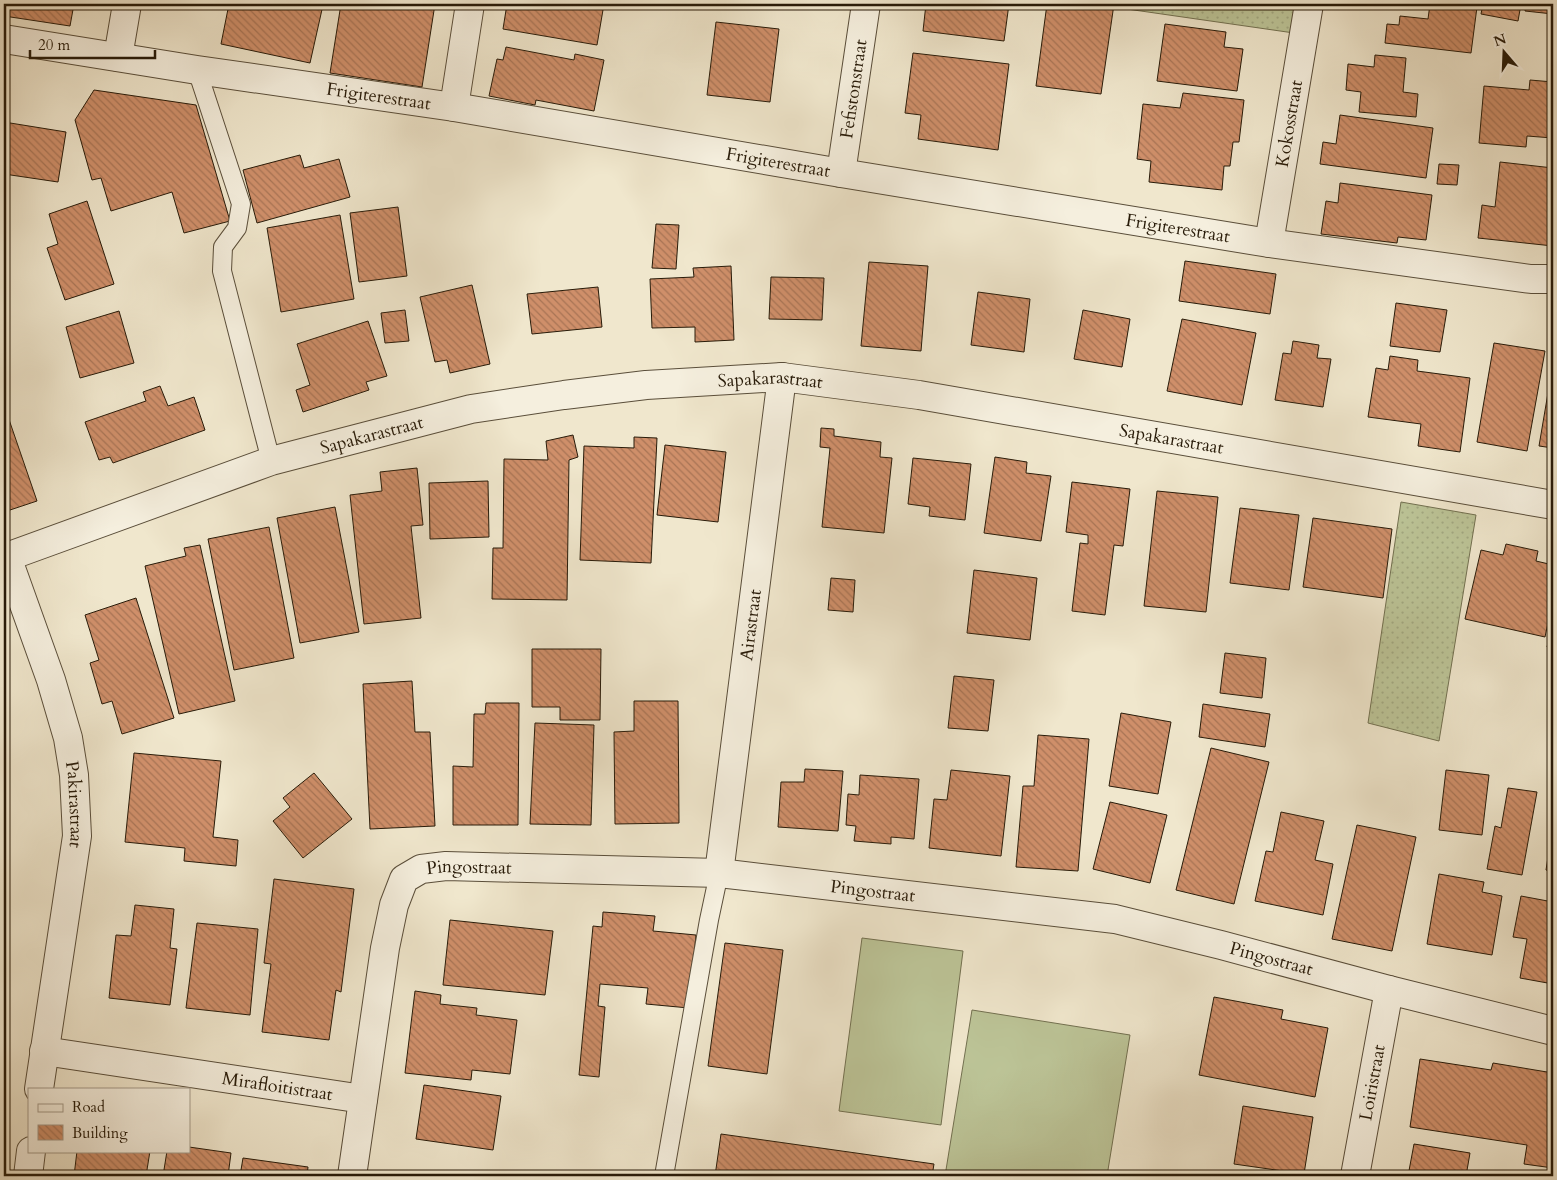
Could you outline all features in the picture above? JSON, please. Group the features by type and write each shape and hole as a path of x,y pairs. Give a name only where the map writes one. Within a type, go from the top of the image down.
{"street":[{"path":"118,57 127,4"},
{"path":"454,107 470,4"},
{"name":"Fefistonstraat","path":"841,173 866,4"},
{"name":"Kokosstraat","path":"1269,243 1309,4"},
{"name":"Frigiterestraat","path":"4,39 198,70 454,107 1269,243 1531,279 1553,279"},
{"name":"Sapakarastraat","path":"5,558 271,461 471,409 646,385 782,377 928,397 1553,505"},
{"name":"Airastraat","path":"719,873 782,377"},
{"name":"Pakirastraat","path":"5,558 51,680 68,738 74,775 77,836 39,1088"},
{"name":"Pingostraat","path":"352,1176 385,948 394,905 404,879 421,869 446,866 719,873 1115,919 1221,944 1389,990 1553,1030"},
{"name":"Loiristraat","path":"1355,1176 1389,990"},
{"name":"Mirafloitistraat","path":"44,1051 363,1099"},
{"path":"28,1176 31,1152"}],"lane":[{"path":"198,70 241,204 237,228 223,247 222,272 271,461"},
{"path":"664,1176 707,930 719,873"}],"green space":[{"path":"1120,4 1298,4 1294,33 1120,8"},
{"path":"1401,502 1476,515 1439,741 1368,723"},
{"path":"862,938 963,951 941,1125 839,1111"},
{"path":"972,1010 1130,1035 1107,1176 945,1176"}],"building":[{"path":"4,4 74,4 70,26 4,16"},
{"path":"229,4 323,5 310,63 221,44"},
{"path":"341,4 435,4 422,87 330,73"},
{"path":"507,4 604,4 597,45 503,29"},
{"path":"926,4 1009,4 1004,41 923,31"},
{"path":"1047,4 1114,4 1101,94 1036,86"},
{"path":"1430,4 1477,7 1471,53 1385,43 1387,24 1399,25 1400,16 1428,19"},
{"path":"1483,4 1521,4 1518,21 1481,14"},
{"path":"1526,4 1553,4 1553,14 1525,11"},
{"path":"716,22 779,29 770,102 707,95"},
{"path":"1165,24 1226,32 1224,47 1243,49 1237,91 1157,81"},
{"path":"506,47 574,60 575,54 604,60 594,111 536,100 535,105 489,96 497,59 503,60"},
{"path":"913,53 1009,64 998,150 918,139 921,115 905,113"},
{"path":"1375,55 1406,58 1403,92 1418,94 1416,117 1359,112 1361,92 1346,90 1348,64 1374,67"},
{"path":"1530,80 1553,82 1553,138 1527,136 1526,147 1479,143 1484,86 1529,90"},
{"path":"94,90 196,105 230,221 184,233 172,192 111,211 101,178 92,180 75,120"},
{"path":"1183,93 1244,100 1239,142 1233,142 1230,166 1224,166 1222,190 1149,182 1151,161 1137,159 1143,104 1180,108"},
{"path":"1340,115 1433,128 1426,178 1320,164 1323,142 1336,144"},
{"path":"4,122 66,132 58,182 4,174"},
{"path":"300,155 304,168 339,159 350,197 257,223 243,170"},
{"path":"1500,162 1553,168 1553,246 1478,238 1482,205 1495,207"},
{"path":"1439,164 1459,165 1457,185 1437,184"},
{"path":"1340,183 1432,195 1426,240 1398,237 1397,243 1321,234 1326,201 1338,203"},
{"path":"87,201 114,284 65,300 47,248 58,244 49,214"},
{"path":"398,207 407,276 359,282 350,213"},
{"path":"340,215 354,299 281,312 267,228"},
{"path":"656,224 679,225 676,269 652,268"},
{"path":"1185,261 1276,274 1270,314 1179,301"},
{"path":"869,262 928,266 921,351 861,346"},
{"path":"731,266 734,340 695,342 695,327 652,328 650,279 694,277 693,268"},
{"path":"771,277 824,278 822,320 769,319"},
{"path":"472,285 490,364 450,373 447,360 435,362 420,297"},
{"path":"598,287 602,327 532,334 527,294"},
{"path":"978,292 1030,299 1024,352 971,345"},
{"path":"1396,303 1447,310 1440,352 1390,346"},
{"path":"405,310 409,341 385,343 381,313"},
{"path":"1083,310 1130,319 1122,367 1074,359"},
{"path":"119,311 134,363 80,378 66,327"},
{"path":"1182,319 1256,333 1242,405 1167,391"},
{"path":"368,321 387,376 366,382 369,390 303,412 296,390 310,385 297,344"},
{"path":"1293,341 1319,345 1317,358 1331,359 1323,407 1275,400 1283,353 1291,354"},
{"path":"1494,343 1545,351 1527,451 1477,442"},
{"path":"1390,356 1418,360 1417,371 1470,378 1460,452 1418,446 1421,424 1368,417 1376,368 1388,370"},
{"path":"1550,381 1553,381 1553,448 1539,446"},
{"path":"160,386 168,406 194,397 205,430 113,463 110,457 99,460 85,422 146,401 143,392"},
{"path":"4,405 37,501 4,512"},
{"path":"821,428 834,429 834,436 881,442 880,457 892,458 884,533 822,527 830,448 820,447"},
{"path":"573,435 578,457 569,460 567,600 492,599 493,548 503,548 504,459 548,460 546,441"},
{"path":"634,437 657,438 651,563 580,560 584,446 634,448"},
{"path":"665,445 726,452 718,522 657,515"},
{"path":"995,457 1027,462 1026,473 1051,476 1041,541 984,533"},
{"path":"913,458 971,464 965,520 929,516 930,507 908,504"},
{"path":"417,468 423,525 411,526 421,618 364,624 350,495 382,491 380,472"},
{"path":"488,481 489,537 430,539 429,483"},
{"path":"1072,482 1130,489 1123,546 1114,545 1105,615 1072,611 1080,543 1088,544 1088,535 1066,532"},
{"path":"1157,491 1218,497 1206,612 1144,606"},
{"path":"335,507 359,632 300,643 277,518"},
{"path":"1240,508 1299,515 1289,590 1230,583"},
{"path":"1313,518 1392,529 1383,598 1303,587"},
{"path":"269,527 294,658 234,670 208,539"},
{"path":"1506,544 1538,551 1536,561 1553,565 1553,599 1545,637 1465,619 1481,550 1503,555"},
{"path":"200,545 235,701 179,714 145,566 186,556 184,548"},
{"path":"974,570 1037,578 1030,640 967,633"},
{"path":"831,578 855,580 853,612 828,610"},
{"path":"136,598 174,718 122,734 112,701 102,704 90,663 99,660 85,615"},
{"path":"1553,624 1553,649 1547,647"},
{"path":"532,649 601,649 600,720 560,720 560,707 532,707"},
{"path":"1225,653 1266,658 1262,698 1220,693"},
{"path":"954,676 994,680 988,731 948,728"},
{"path":"412,681 415,732 430,732 435,826 370,829 363,684"},
{"path":"634,701 678,701 679,823 615,824 614,732 634,731"},
{"path":"486,703 519,703 518,825 453,825 453,766 473,767 474,714 485,714"},
{"path":"1203,704 1270,714 1265,747 1199,737"},
{"path":"1121,713 1171,722 1158,794 1109,786"},
{"path":"535,723 594,725 591,825 530,824"},
{"path":"1038,735 1089,739 1078,871 1016,867 1023,786 1034,786"},
{"path":"1211,748 1269,762 1234,904 1176,890"},
{"path":"134,753 221,761 213,837 238,840 236,866 184,861 185,848 125,842"},
{"path":"805,769 843,771 838,831 778,827 781,782 804,782"},
{"path":"951,770 1010,776 1001,856 929,848 934,799 947,800"},
{"path":"1446,770 1489,775 1482,835 1439,830"},
{"path":"314,773 352,819 303,858 273,821 290,807 283,798"},
{"path":"860,775 919,779 914,839 891,837 891,844 854,841 856,826 846,825 848,794 859,795"},
{"path":"1508,788 1537,792 1522,875 1487,869 1495,826 1501,828"},
{"path":"1110,802 1167,815 1150,883 1093,869"},
{"path":"1281,812 1324,821 1315,860 1333,864 1323,915 1255,901 1266,851 1273,852"},
{"path":"1357,825 1416,837 1392,951 1332,939"},
{"path":"1550,844 1553,845 1553,872 1546,870"},
{"path":"4,874 7,875 4,899"},
{"path":"1439,874 1484,882 1482,892 1502,896 1492,955 1427,944"},
{"path":"274,879 354,889 341,992 336,990 329,1040 262,1032 271,964 264,963"},
{"path":"1521,896 1553,902 1553,984 1520,978 1527,939 1513,937"},
{"path":"135,905 174,909 170,948 177,949 170,1005 109,998 116,935 131,936"},
{"path":"603,912 655,916 653,931 696,935 689,1008 646,1004 648,988 600,984 598,1006 605,1007 599,1077 579,1075 593,926 602,927"},
{"path":"450,920 553,931 545,995 443,985"},
{"path":"197,923 258,929 250,1015 186,1008"},
{"path":"725,943 783,950 767,1074 708,1066"},
{"path":"415,991 441,995 440,1004 477,1008 476,1015 517,1020 510,1074 472,1070 471,1080 405,1073"},
{"path":"1214,997 1283,1010 1281,1019 1328,1028 1315,1097 1199,1075"},
{"path":"1420,1059 1491,1070 1493,1063 1553,1073 1553,1168 1524,1164 1527,1145 1410,1127"},
{"path":"424,1085 501,1096 493,1150 416,1139"},
{"path":"1243,1106 1313,1117 1304,1174 1234,1164"},
{"path":"721,1134 934,1164 932,1176 715,1176"},
{"path":"1414,1144 1470,1153 1466,1176 1408,1176"},
{"path":"190,1147 231,1153 228,1176 163,1176 167,1152 190,1152"},
{"path":"77,1152 150,1152 146,1176 74,1176"},
{"path":"243,1158 308,1167 307,1176 240,1176"}]}
